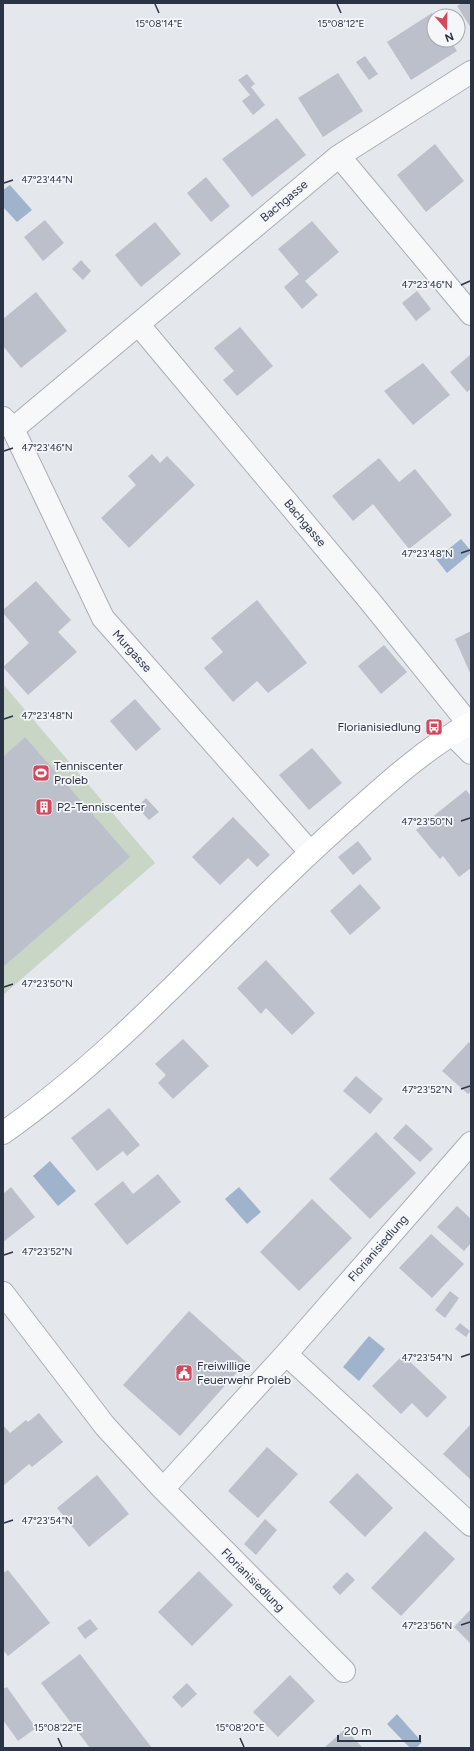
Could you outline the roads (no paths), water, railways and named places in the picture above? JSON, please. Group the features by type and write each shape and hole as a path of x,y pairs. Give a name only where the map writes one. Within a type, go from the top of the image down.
{"main road":[{"path":"3,1133 90,1065 130,1028 310,852 418,759 464,728"}],"street":[{"name":"Bachgasse","path":"8,423 138,324 339,156 471,72"},
{"path":"339,156 471,314"},
{"name":"Bachgasse","path":"138,324 369,600 464,728"},
{"name":"Murgasse","path":"8,423 103,618 310,852"},
{"path":"464,728 471,753"},
{"name":"Florianisiedlung","path":"163,1489 286,1354 471,1143"},
{"name":"Florianisiedlung","path":"3,1293 105,1426 163,1489 344,1671"},
{"path":"286,1354 471,1525"}],"water":[{"path":"10,185 32,210 17,222 3,207 3,190"},
{"path":"461,539 471,553 447,573 436,559"},
{"path":"50,1161 76,1191 58,1206 33,1176"},
{"path":"239,1187 261,1212 247,1224 225,1199"},
{"path":"369,1336 385,1349 359,1381 343,1367"},
{"path":"397,1714 422,1742 416,1748 410,1748 387,1724"}],"place":[{"name":"Florianisiedlung","path":"434,727"},
{"name":"Tenniscenter Proleb","path":"41,773"},
{"name":"P2-Tenniscenter","path":"44,807"},
{"name":"Freiwillige Feuerwehr Proleb","path":"184,1373"}]}
